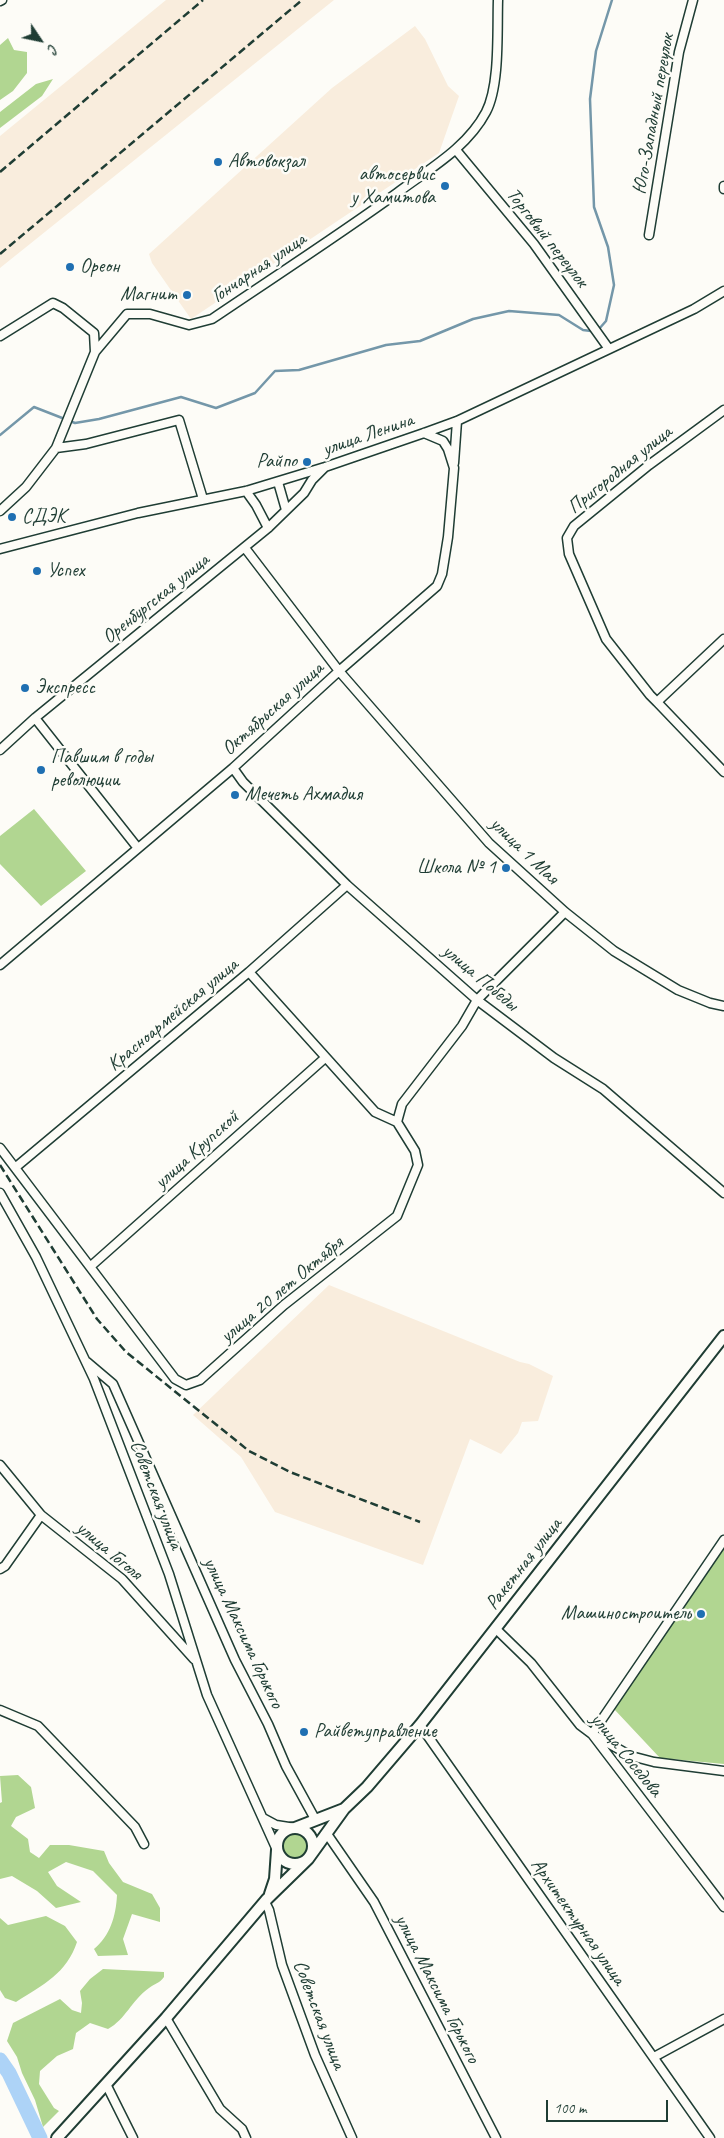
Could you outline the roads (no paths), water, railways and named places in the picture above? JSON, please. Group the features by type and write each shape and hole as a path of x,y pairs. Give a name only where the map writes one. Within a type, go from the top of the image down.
{"main road":[{"name":"Ракетная улица","path":"57,2138 166,2018 266,1900 308,1859 344,1808 367,1786 420,1725 724,1336"},
{"name":"Ракетная улица","path":"295,1828 344,1808"},
{"path":"266,1900 275,1879 277,1844 282,1834 288,1829 302,1829 310,1835 314,1844 308,1859 302,1863 285,1862 277,1850"}],"street":[{"name":"Гончарная улица","path":"0,511 26,487 56,448 95,352 127,314 150,314 189,325 212,319 342,233 456,150 474,132 486,111 494,86 498,0"},
{"name":"Юго-Западный переулок","path":"649,235 679,52 693,0"},
{"name":"Торговый переулок","path":"456,150 534,244 609,349"},
{"name":"улица Ленина","path":"0,548 278,482 424,433 457,421 694,310 724,291"},
{"path":"0,336 52,304 63,308 94,333 95,352"},
{"name":"Пригородная улица","path":"724,410 649,464 574,526 567,538 569,554 606,639 650,695 724,772"},
{"path":"56,448 86,444 179,420 203,499"},
{"path":"454,468 457,421"},
{"name":"Октябрьская улица","path":"0,965 137,847 233,768 339,671 437,586 442,574 448,537 454,468 448,448 443,440 424,433"},
{"name":"Оренбургская улица","path":"0,750 35,718 268,528 304,494 312,480 325,467"},
{"path":"278,482 286,510"},
{"path":"246,490 268,528"},
{"name":"улица 1 Мая","path":"245,548 339,671 489,843 565,912 606,945 645,972 678,990 710,1003 724,1006"},
{"path":"657,702 724,639"},
{"path":"35,718 137,847"},
{"name":"улица Победы","path":"233,768 243,782 347,885 477,1000 554,1058 603,1089 724,1193"},
{"name":"Красноармейская улица","path":"16,1167 250,972 347,885"},
{"path":"250,972 375,1112 397,1122 402,1104 462,1026 477,1000 565,912"},
{"name":"улица Крупской","path":"91,1266 325,1058"},
{"name":"улица 20 лет Октября","path":"91,1266 175,1378 186,1385 200,1380 284,1305 397,1216 418,1165 415,1151 397,1122"},
{"path":"0,1148 91,1266"},
{"name":"Советская улица","path":"0,1193 36,1256 84,1359 169,1574 207,1695 277,1850"},
{"name":"улица Максима Горького","path":"84,1359 113,1384 235,1660 268,1724 286,1766 315,1819"},
{"name":"улица Гоголя","path":"0,1465 41,1515 122,1579 196,1662"},
{"path":"0,1569 5,1566 41,1515"},
{"path":"724,1540 592,1734 631,1756 654,1762 724,1771"},
{"name":"улица Соседова","path":"496,1629 531,1663 580,1725 592,1734 724,1907"},
{"path":"0,1710 38,1726 135,1827 144,1844"},
{"name":"Архитектурная улица","path":"420,1725 710,2138"},
{"path":"263,1818 276,1825 295,1828"},
{"name":"улица Максима Горького","path":"327,1834 374,1902 496,2138"},
{"name":"Советская улица","path":"266,1900 285,1974 315,2055 352,2138"},
{"path":"166,2018 220,2109 242,2130 246,2138"},
{"path":"654,2057 724,2018"},
{"path":"106,2084 133,2138"}],"waterway":[{"path":"599,329 606,321 614,285 608,247 594,207 590,99 596,51 612,0"},
{"path":"0,435 34,407 75,423 99,419 181,397 216,408 255,393 275,371 299,370 386,345 420,341 473,319 509,311 559,315 583,330 591,331"},
{"path":"0,2060 9,2073 40,2138"}],"railway":[{"path":"0,172 203,0"},
{"path":"0,254 302,0"},
{"path":"0,1165 97,1319 126,1352 249,1451 290,1472 420,1522"}],"place":[{"name":"Автовокзал","path":"218,162"},
{"name":"автосервис у Хамитова","path":"445,186"},
{"name":"Ореон","path":"70,267"},
{"name":"Магнит","path":"187,295"},
{"name":"Райпо","path":"307,462"},
{"name":"СДЭК","path":"12,517"},
{"name":"Успех","path":"37,571"},
{"name":"Экспресс","path":"25,688"},
{"name":"Павшим в годы революции","path":"41,770"},
{"name":"Мечеть Ахмадия","path":"235,795"},
{"name":"Школа № 1","path":"506,868"},
{"name":"Машиностроитель","path":"701,1614"},
{"name":"Райветуправление","path":"304,1732"}]}
